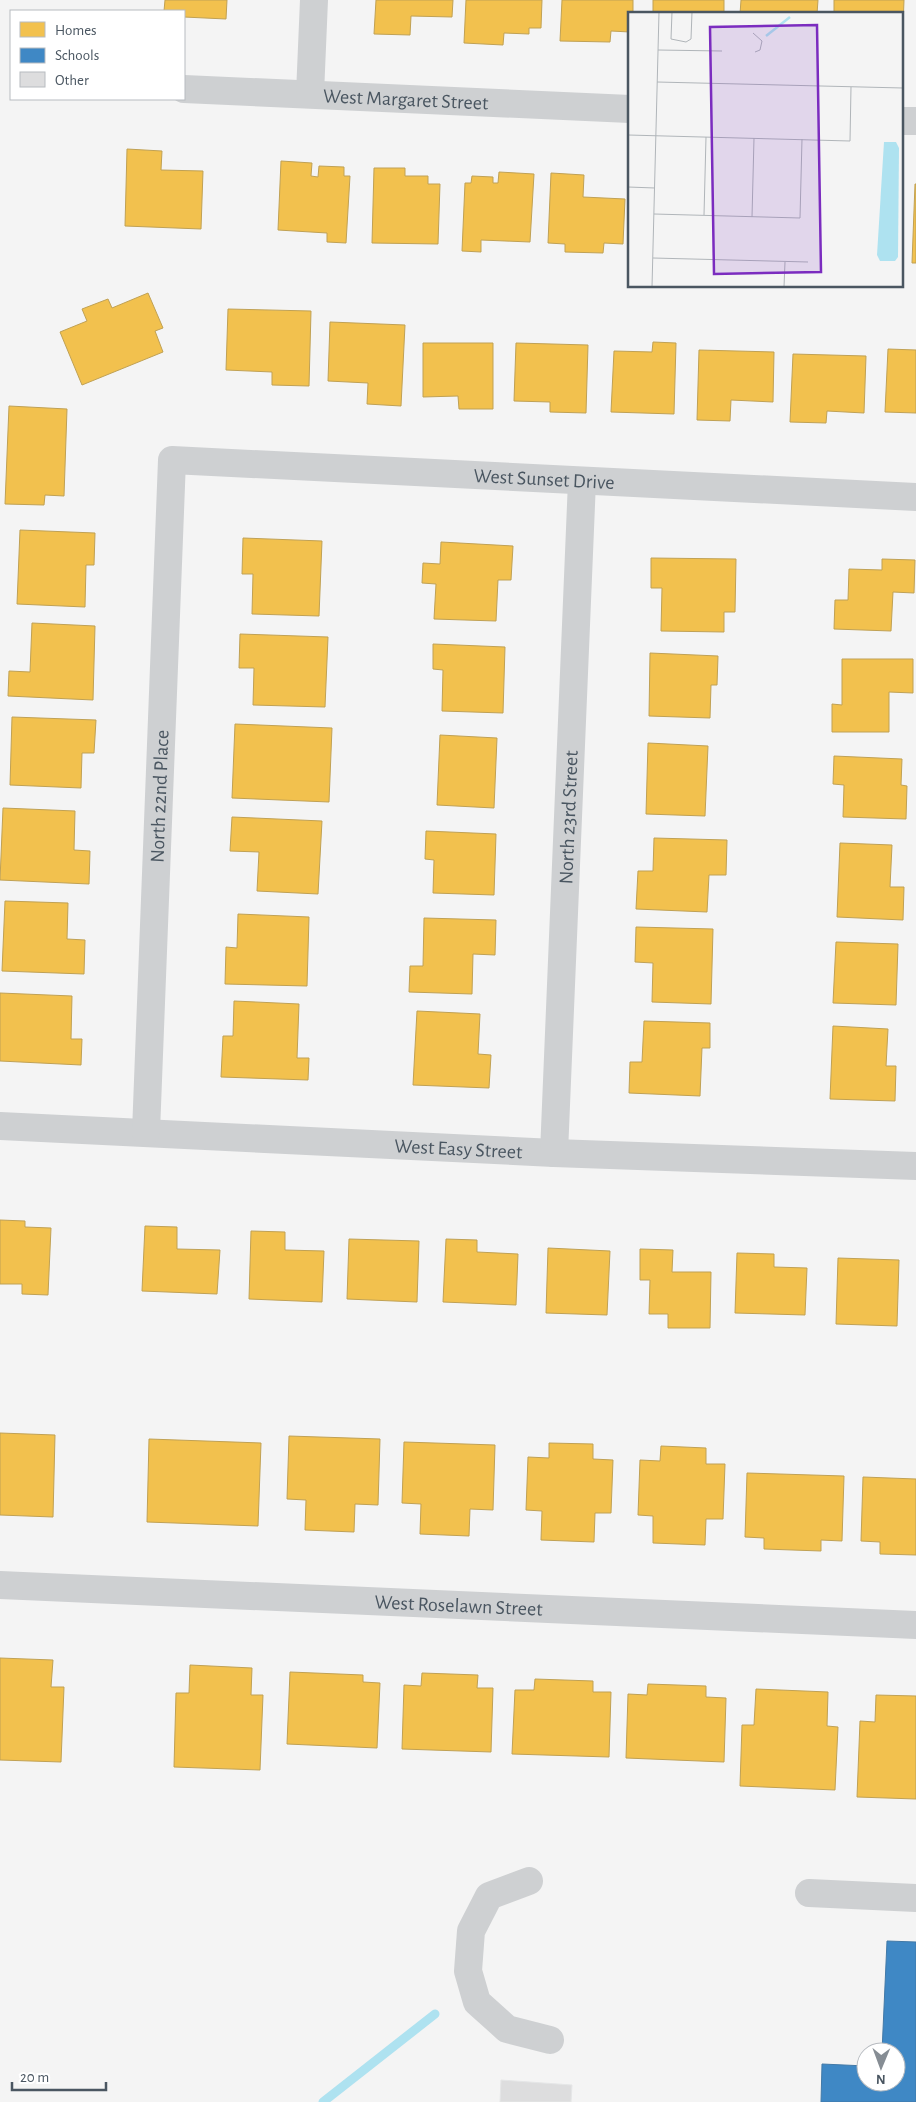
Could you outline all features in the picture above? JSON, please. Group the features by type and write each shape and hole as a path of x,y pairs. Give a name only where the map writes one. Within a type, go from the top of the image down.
{"street":[{"path":"310,94 314,0"},
{"name":"West Margaret Street","path":"185,89 628,109"},
{"name":"West Sunset Drive","path":"172,460 916,497"},
{"name":"North 22nd Place","path":"146,1132 172,460"},
{"name":"North 23rd Street","path":"554,1153 582,481"},
{"name":"West Easy Street","path":"0,1126 554,1153 916,1166"},
{"name":"West Roselawn Street","path":"0,1585 916,1625"},
{"path":"529,1881 489,1896 472,1931 468,1971 477,2002 507,2029 550,2040"},
{"path":"810,1893 916,1898"}],"building: Homes":[{"path":"165,0 227,0 226,19 185,17 185,10 164,10"},
{"path":"376,0 453,0 452,17 411,16 410,35 374,34"},
{"path":"466,0 542,0 541,28 529,28 529,34 504,33 503,45 464,43"},
{"path":"562,0 633,0 633,12 628,12 628,32 611,31 610,42 560,41"},
{"path":"653,0 724,0 724,12 653,12"},
{"path":"741,0 818,0 817,12 740,12"},
{"path":"834,0 904,0 904,12 834,12"},
{"path":"127,149 162,151 161,170 203,171 201,229 125,226"},
{"path":"281,161 312,163 311,176 318,177 319,166 344,167 344,176 350,176 346,243 327,242 327,233 278,230"},
{"path":"374,168 405,168 405,176 428,176 428,184 440,184 438,244 372,243"},
{"path":"499,172 534,174 530,242 481,240 481,252 462,251 465,183 471,183 472,176 493,177 493,183 498,183"},
{"path":"551,173 584,175 583,197 625,199 623,244 604,243 603,253 565,252 565,244 548,243"},
{"path":"915,184 916,263 912,263"},
{"path":"148,293 163,328 155,331 163,352 82,385 60,332 87,321 82,309 108,299 112,308"},
{"path":"228,309 311,311 309,386 272,385 272,372 226,370"},
{"path":"330,322 405,325 401,406 367,404 368,383 328,381"},
{"path":"653,342 676,343 674,414 611,412 614,351 652,352"},
{"path":"423,343 493,343 493,409 459,409 458,396 423,397"},
{"path":"516,343 588,345 586,413 550,412 550,402 514,401"},
{"path":"888,349 916,350 916,413 885,412"},
{"path":"699,350 774,352 773,402 731,400 730,421 697,420"},
{"path":"793,354 866,356 864,413 827,411 826,423 790,422"},
{"path":"9,406 67,409 64,496 45,495 44,505 5,504"},
{"path":"20,530 95,533 94,565 86,565 85,607 17,604"},
{"path":"243,538 322,541 319,616 252,614 253,574 242,574"},
{"path":"441,542 513,546 511,580 498,580 496,621 434,619 436,584 422,583 423,563 440,564"},
{"path":"651,558 736,559 735,612 724,612 724,632 661,631 662,588 651,588"},
{"path":"882,559 915,560 914,593 893,592 891,631 834,629 835,600 848,600 849,569 882,570"},
{"path":"32,623 95,626 93,700 8,696 9,671 30,672"},
{"path":"240,634 328,637 325,707 253,705 254,668 239,668"},
{"path":"433,644 505,647 503,713 442,711 443,670 433,669"},
{"path":"650,653 718,656 717,685 711,685 710,718 649,716"},
{"path":"842,659 913,659 913,693 889,692 889,732 832,732 832,704 842,705"},
{"path":"12,717 96,720 94,753 82,753 81,788 10,785"},
{"path":"235,724 332,728 329,802 232,798"},
{"path":"440,735 497,738 494,808 437,805"},
{"path":"648,743 708,746 705,816 646,814"},
{"path":"834,756 902,759 901,785 907,786 906,819 843,817 844,785 833,784"},
{"path":"3,808 75,811 74,850 90,851 89,884 0,880"},
{"path":"232,817 322,821 318,894 257,891 259,852 230,851"},
{"path":"426,831 496,834 494,895 433,893 434,860 425,859"},
{"path":"654,838 727,840 726,875 709,875 707,912 636,909 638,871 653,871"},
{"path":"840,843 892,845 890,887 904,887 903,920 837,917"},
{"path":"5,901 68,903 67,939 85,940 84,974 2,971"},
{"path":"238,914 309,917 307,986 225,984 226,947 237,948"},
{"path":"424,918 496,920 495,955 473,954 472,994 409,992 410,966 423,966"},
{"path":"636,927 713,929 711,1004 652,1002 653,963 635,962"},
{"path":"836,942 898,944 896,1005 833,1003"},
{"path":"0,993 72,996 71,1039 82,1039 81,1065 0,1061"},
{"path":"234,1001 299,1004 297,1058 309,1058 308,1080 221,1077 223,1036 233,1036"},
{"path":"417,1011 480,1014 478,1054 491,1055 489,1088 413,1085"},
{"path":"644,1021 710,1023 710,1048 702,1048 700,1096 629,1093 630,1062 642,1062"},
{"path":"833,1026 888,1029 886,1066 896,1066 895,1101 830,1099"},
{"path":"0,1220 25,1221 25,1227 51,1228 48,1295 22,1294 22,1284 0,1284"},
{"path":"145,1226 177,1227 177,1249 220,1250 217,1294 142,1291"},
{"path":"251,1231 285,1232 285,1250 324,1251 322,1302 249,1299"},
{"path":"349,1239 419,1241 417,1302 347,1299"},
{"path":"446,1239 477,1240 477,1252 518,1254 516,1305 443,1302"},
{"path":"548,1248 610,1251 607,1315 546,1313"},
{"path":"640,1249 673,1250 672,1272 711,1272 710,1328 668,1328 668,1314 649,1314 650,1280 640,1280"},
{"path":"737,1253 774,1254 774,1267 807,1268 805,1315 735,1313"},
{"path":"838,1258 899,1260 897,1326 836,1324"},
{"path":"0,1433 55,1435 53,1517 0,1515"},
{"path":"289,1436 380,1439 378,1505 355,1504 354,1532 305,1530 306,1500 287,1499"},
{"path":"149,1439 261,1443 258,1526 147,1522"},
{"path":"404,1442 495,1445 493,1510 470,1509 469,1536 420,1534 421,1504 402,1503"},
{"path":"549,1443 593,1444 593,1459 613,1460 611,1513 595,1513 594,1542 541,1540 542,1511 526,1510 528,1457 549,1458"},
{"path":"661,1446 706,1448 706,1464 725,1464 723,1519 706,1519 705,1545 653,1543 653,1516 638,1515 640,1460 660,1461"},
{"path":"747,1473 844,1476 842,1541 821,1540 821,1551 764,1549 764,1538 745,1537"},
{"path":"863,1477 916,1479 916,1555 880,1554 880,1542 861,1541"},
{"path":"0,1658 53,1660 51,1687 64,1687 61,1762 0,1760"},
{"path":"190,1665 252,1668 251,1695 263,1695 260,1770 174,1767 176,1693 189,1693"},
{"path":"290,1672 363,1675 363,1682 380,1683 377,1748 287,1744"},
{"path":"422,1673 478,1675 477,1688 493,1688 491,1752 402,1749 404,1685 421,1686"},
{"path":"535,1679 593,1681 593,1692 611,1692 609,1757 512,1754 515,1690 534,1690"},
{"path":"648,1684 706,1686 706,1697 726,1698 724,1762 626,1758 628,1694 647,1695"},
{"path":"756,1689 828,1692 827,1726 838,1727 835,1790 740,1786 742,1725 754,1725"},
{"path":"876,1695 916,1696 916,1799 857,1797 860,1721 875,1722"}],"building: Schools":[{"path":"887,1941 916,1942 916,2102 821,2102 822,2064 856,2066 856,2092 906,2092 906,2042 882,2042"}],"building: Other":[{"path":"501,2080 572,2085 571,2102 500,2102"}],"waterway":[{"path":"323,2102 435,2014"}]}
